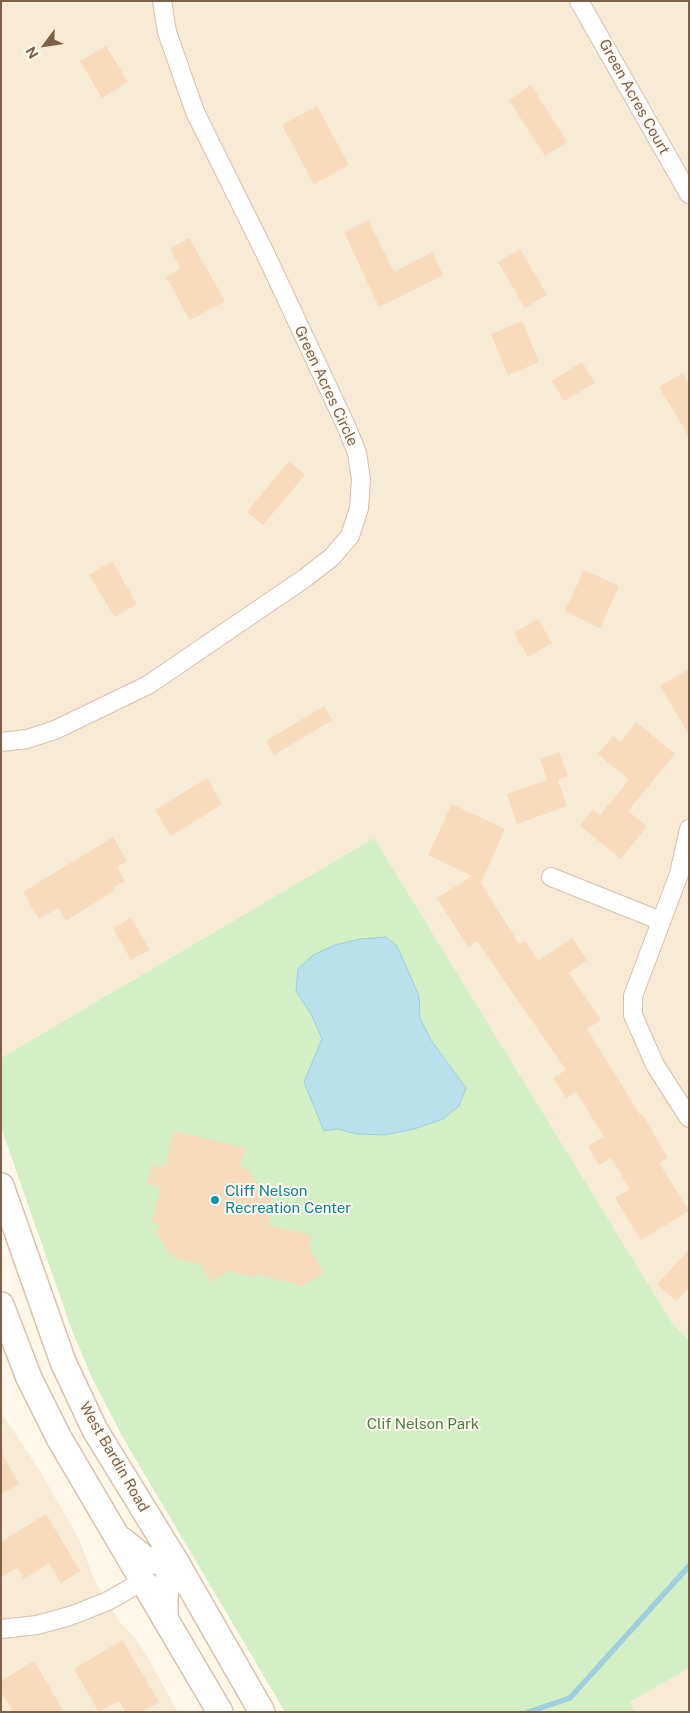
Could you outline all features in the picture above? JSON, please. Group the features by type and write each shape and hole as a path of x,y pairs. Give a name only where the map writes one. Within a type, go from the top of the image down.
{"street":[{"name":"Green Acres Circle","path":"1,742 27,739 55,730 148,685 306,578 332,557 350,536 360,508 362,479 357,453 266,255 194,112 167,32 162,1"},
{"name":"Green Acres Court","path":"580,1 689,194"},
{"path":"689,828 679,874 633,996 633,1015 655,1065 689,1118"},
{"path":"551,877 661,921"},
{"name":"West Bardin Road","path":"1,1186 63,1362 95,1430 176,1562 259,1706"},
{"path":"1,1305 29,1378 59,1438 220,1712"},
{"path":"118,1537 144,1558 162,1563 176,1562 167,1582 165,1619"},
{"path":"1,1629 37,1625 70,1616 108,1600 142,1581"}],"shaded area":[{"path":"1,1 689,1 689,1340 672,1323 374,838 1,1058"},
{"path":"1,1412 40,1471 79,1539 93,1577 121,1624 136,1639 147,1656 178,1712 1,1712"},
{"path":"689,1668 689,1712 635,1712 629,1702"}],"green space":[{"name":"Clif Nelson Park","path":"374,838 672,1323 689,1340 689,1668 630,1702 635,1712 285,1712 122,1436 92,1378 71,1328 1,1127 1,1058"}],"water":[{"path":"386,937 397,946 419,996 420,1018 431,1040 466,1088 459,1106 443,1119 414,1129 385,1135 357,1134 337,1129 324,1131 304,1082 322,1039 312,1016 296,991 298,969 313,955 335,945 360,939"}],"building":[{"path":"106,46 128,82 102,98 80,61"},
{"path":"531,85 567,142 545,156 509,100"},
{"path":"317,106 349,165 314,184 282,125"},
{"path":"368,220 394,272 432,252 443,275 379,307 344,232"},
{"path":"189,238 225,301 190,320 166,277 181,268 170,249"},
{"path":"520,249 547,295 525,308 498,262"},
{"path":"522,321 539,362 508,375 491,334"},
{"path":"582,362 595,383 564,401 552,381"},
{"path":"683,373 689,383 689,437 659,387"},
{"path":"289,461 305,475 263,525 247,512"},
{"path":"112,561 137,604 115,617 89,575"},
{"path":"584,570 619,586 600,628 565,611"},
{"path":"538,619 552,643 528,657 514,633"},
{"path":"689,669 689,734 660,686"},
{"path":"324,706 332,720 274,755 266,741"},
{"path":"636,722 675,754 628,811 647,826 621,859 580,826 593,809 600,815 629,780 598,754 613,736 621,742"},
{"path":"559,752 568,776 558,780 567,806 517,824 507,794 547,780 540,759"},
{"path":"207,778 222,804 171,836 155,810"},
{"path":"452,804 505,829 481,883 519,944 525,941 538,961 572,938 587,960 569,973 601,1020 587,1029 668,1158 659,1163 689,1211 641,1240 615,1198 630,1189 611,1158 599,1165 588,1146 604,1137 576,1092 566,1098 553,1078 566,1070 477,941 468,947 437,898 472,876 428,855"},
{"path":"113,837 127,861 117,867 125,881 114,887 115,890 66,921 58,908 39,919 23,892"},
{"path":"131,918 150,950 131,960 113,928"},
{"name":"Cliff Nelson Recreation Center","path":"174,1131 245,1148 240,1167 248,1169 258,1185 275,1189 268,1225 311,1235 309,1247 324,1273 302,1286 259,1274 254,1277 228,1271 211,1282 200,1264 175,1258 172,1253 168,1252 156,1232 158,1224 152,1223 160,1187 147,1184 152,1164 165,1167"},
{"path":"689,1250 689,1288 676,1301 657,1284"},
{"path":"1,1452 19,1484 1,1494"},
{"path":"46,1514 80,1571 61,1583 49,1563 24,1579 17,1568 1,1577 1,1542"},
{"path":"122,1640 159,1702 141,1712 125,1712 119,1701 99,1712 74,1669"},
{"path":"34,1661 64,1712 13,1712 1,1692 1,1681"}],"waterway":[{"path":"528,1712 570,1698 689,1566"}],"place":[{"name":"Cliff Nelson Recreation Center","path":"215,1200"}]}
